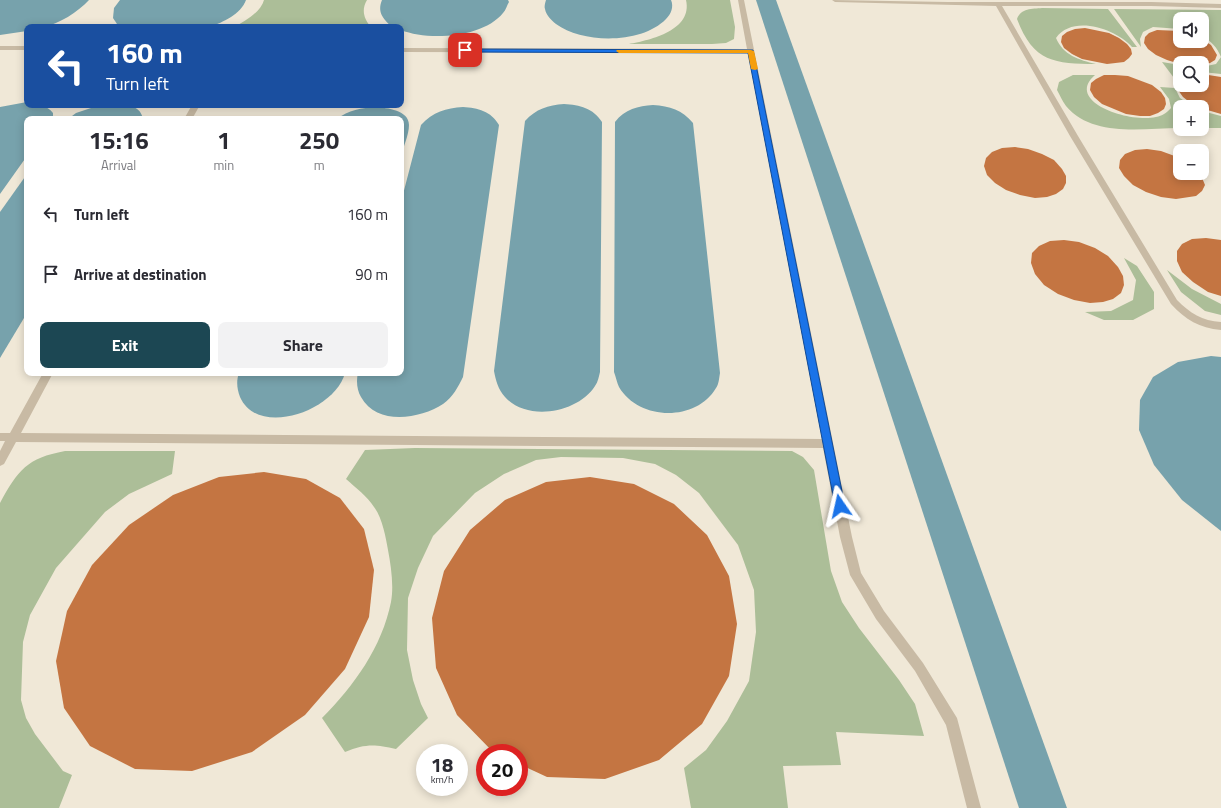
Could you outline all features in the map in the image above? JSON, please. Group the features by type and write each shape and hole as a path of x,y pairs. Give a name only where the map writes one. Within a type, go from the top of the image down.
{"lane":[{"path":"741,0 846,537 856,575 880,616 919,667 952,723 974,808"},
{"path":"835,0 948,4 1151,4 1221,6"},
{"path":"998,4 1074,136 1174,302 1188,318 1210,326 1221,326"},
{"path":"0,48 24,48"},
{"path":"404,50 751,51"},
{"path":"0,461 46,376"},
{"path":"0,438 828,444"}],"green space":[{"path":"264,0 367,0 364,7 364,14 369,24 239,24 256,12"},
{"path":"686,0 730,0 735,27 734,39 726,43 712,44 629,44 659,36 677,26 683,19 686,10"},
{"path":"1042,8 1108,9 1137,47 1132,47 1125,40 1105,30 1094,27 1073,27 1063,31 1056,38 1059,44 1072,56 1096,64 1069,63 1047,58 1030,44 1017,19 1024,11"},
{"path":"1114,9 1221,10 1221,57 1218,50 1209,41 1209,12 1173,12 1173,28 1153,27 1143,32 1140,39 1141,47"},
{"path":"1221,57 1221,74 1209,73 1209,66 1216,64"},
{"path":"1162,62 1173,64 1173,77"},
{"path":"1073,75 1095,75 1087,86 1088,95 1096,104 1109,111 1140,118 1154,118 1166,113 1171,108 1169,99 1160,87 1173,88 1173,92 1177,92 1183,100 1173,100 1173,128 1119,129 1104,127 1090,123 1077,116 1066,106 1057,90 1059,82"},
{"path":"1209,113 1221,116 1221,128 1209,128"},
{"path":"1124,258 1137,266 1154,292 1154,309 1133,320 1104,320 1085,312 1111,311 1133,300 1136,280"},
{"path":"1167,270 1192,289 1221,304 1221,315 1205,311 1181,292"},
{"path":"415,448 792,451 803,457 814,470 831,571 842,602 859,628 899,680 915,704 924,736 836,732 841,765 783,766 788,808 691,808 684,768 706,750 727,721 749,681 756,632 754,590 738,545 699,493 676,475 655,464 623,458 561,457 536,460 504,474 475,493 433,536 418,568 408,598 407,650 413,680 421,704 428,718 396,749 382,746 364,746 345,752 322,718 356,679 374,650 387,619 392,589 392,576 385,534 377,511 368,499 346,479 365,450"},
{"path":"65,451 175,451 172,474 129,494 105,512 56,568 30,615 23,642 21,700 26,718 35,734 63,771 72,775 59,808 0,808 0,503 12,482 25,467 41,457"}],"water":[{"path":"0,0 89,0 74,13 55,23 24,24 24,31 0,35"},
{"path":"120,0 246,0 244,5 236,13 217,24 117,24 113,18 114,8"},
{"path":"382,0 508,0 509,2 503,13 494,21 482,28 455,35 440,36 426,36 412,33 404,31 404,24 389,24 382,15 380,8"},
{"path":"546,0 671,0 672,8 671,13 666,19 655,27 642,33 628,37 596,38 567,31 556,24 549,17 546,11"},
{"path":"24,103 24,108 48,108 53,113 53,116 24,116 24,160 0,194 0,107"},
{"path":"564,104 586,108 595,113 602,122 600,372 595,386 577,403 565,408 539,412 526,410 514,405 505,397 498,385 494,371 525,121 533,113 543,108"},
{"path":"642,106 665,106 680,112 693,123 720,373 717,386 707,399 695,407 682,412 668,413 653,411 640,406 628,398 619,387 614,372 615,122 627,111"},
{"path":"91,108 135,108 142,116 72,116 76,113"},
{"path":"366,108 386,108 401,113 405,116 408,120 409,125 404,147 404,116 341,116 355,110"},
{"path":"451,108 474,108 484,111 492,116 499,125 463,377 450,398 434,409 411,416 388,416 377,412 368,406 361,397 357,385 358,376 404,376 404,190 421,125 435,114"},
{"path":"24,178 24,318 0,358 0,212"},
{"path":"1211,356 1221,357 1221,531 1182,500 1154,465 1139,430 1140,400 1153,377 1178,362"},
{"path":"238,376 344,376 338,387 327,399 296,415 278,417 263,416 249,409 240,397 237,382"}],"building":[{"path":"1085,28 1109,33 1119,38 1127,44 1131,49 1132,54 1124,62 1107,64 1082,59 1072,54 1064,48 1061,42 1062,36 1075,29"},
{"path":"1157,30 1173,31 1173,48 1209,48 1209,44 1217,55 1215,60 1209,63 1209,56 1173,56 1173,62 1167,60 1156,55 1148,49 1144,43 1145,37 1149,33"},
{"path":"1104,75 1128,76 1152,85 1161,92 1165,98 1166,104 1164,109 1150,116 1140,116 1126,114 1102,104 1094,97 1090,90 1091,83"},
{"path":"1209,75 1221,77 1221,114 1209,110 1209,100 1187,100 1179,92 1209,92"},
{"path":"1015,147 1028,149 1054,160 1066,176 1066,183 1063,189 1056,194 1047,197 1035,198 1006,190 995,183 987,175 984,166 986,158 992,152 1002,148"},
{"path":"1147,149 1161,151 1173,155 1173,180 1203,180 1205,185 1202,191 1196,196 1176,199 1161,197 1146,192 1133,185 1124,176 1119,168 1120,160 1125,154 1135,150"},
{"path":"1206,238 1221,240 1221,296 1208,292 1193,282 1182,272 1177,261 1177,251 1182,244 1192,239"},
{"path":"1064,240 1079,242 1095,248 1108,256 1118,267 1123,276 1124,285 1121,293 1113,299 1103,302 1090,303 1074,300 1058,294 1044,285 1035,274 1031,263 1032,253 1039,246 1050,241"},
{"path":"264,472 306,479 340,498 364,529 374,570 369,617 345,669 305,715 252,752 192,771 135,769 90,746 64,708 56,661 67,611 92,565 129,525 173,495 219,477"},
{"path":"590,477 634,484 674,504 707,535 729,576 737,624 729,676 702,724 659,760 605,779 547,777 528,768 528,744 485,744 457,715 436,668 432,618 444,571 470,530 505,500 546,482"}],"waterway":[{"path":"766,0 1043,808"}],"slow traffic":[{"path":"619,51 751,51 755,69"}],"route":[{"path":"465,50 751,51 840,506"}]}
